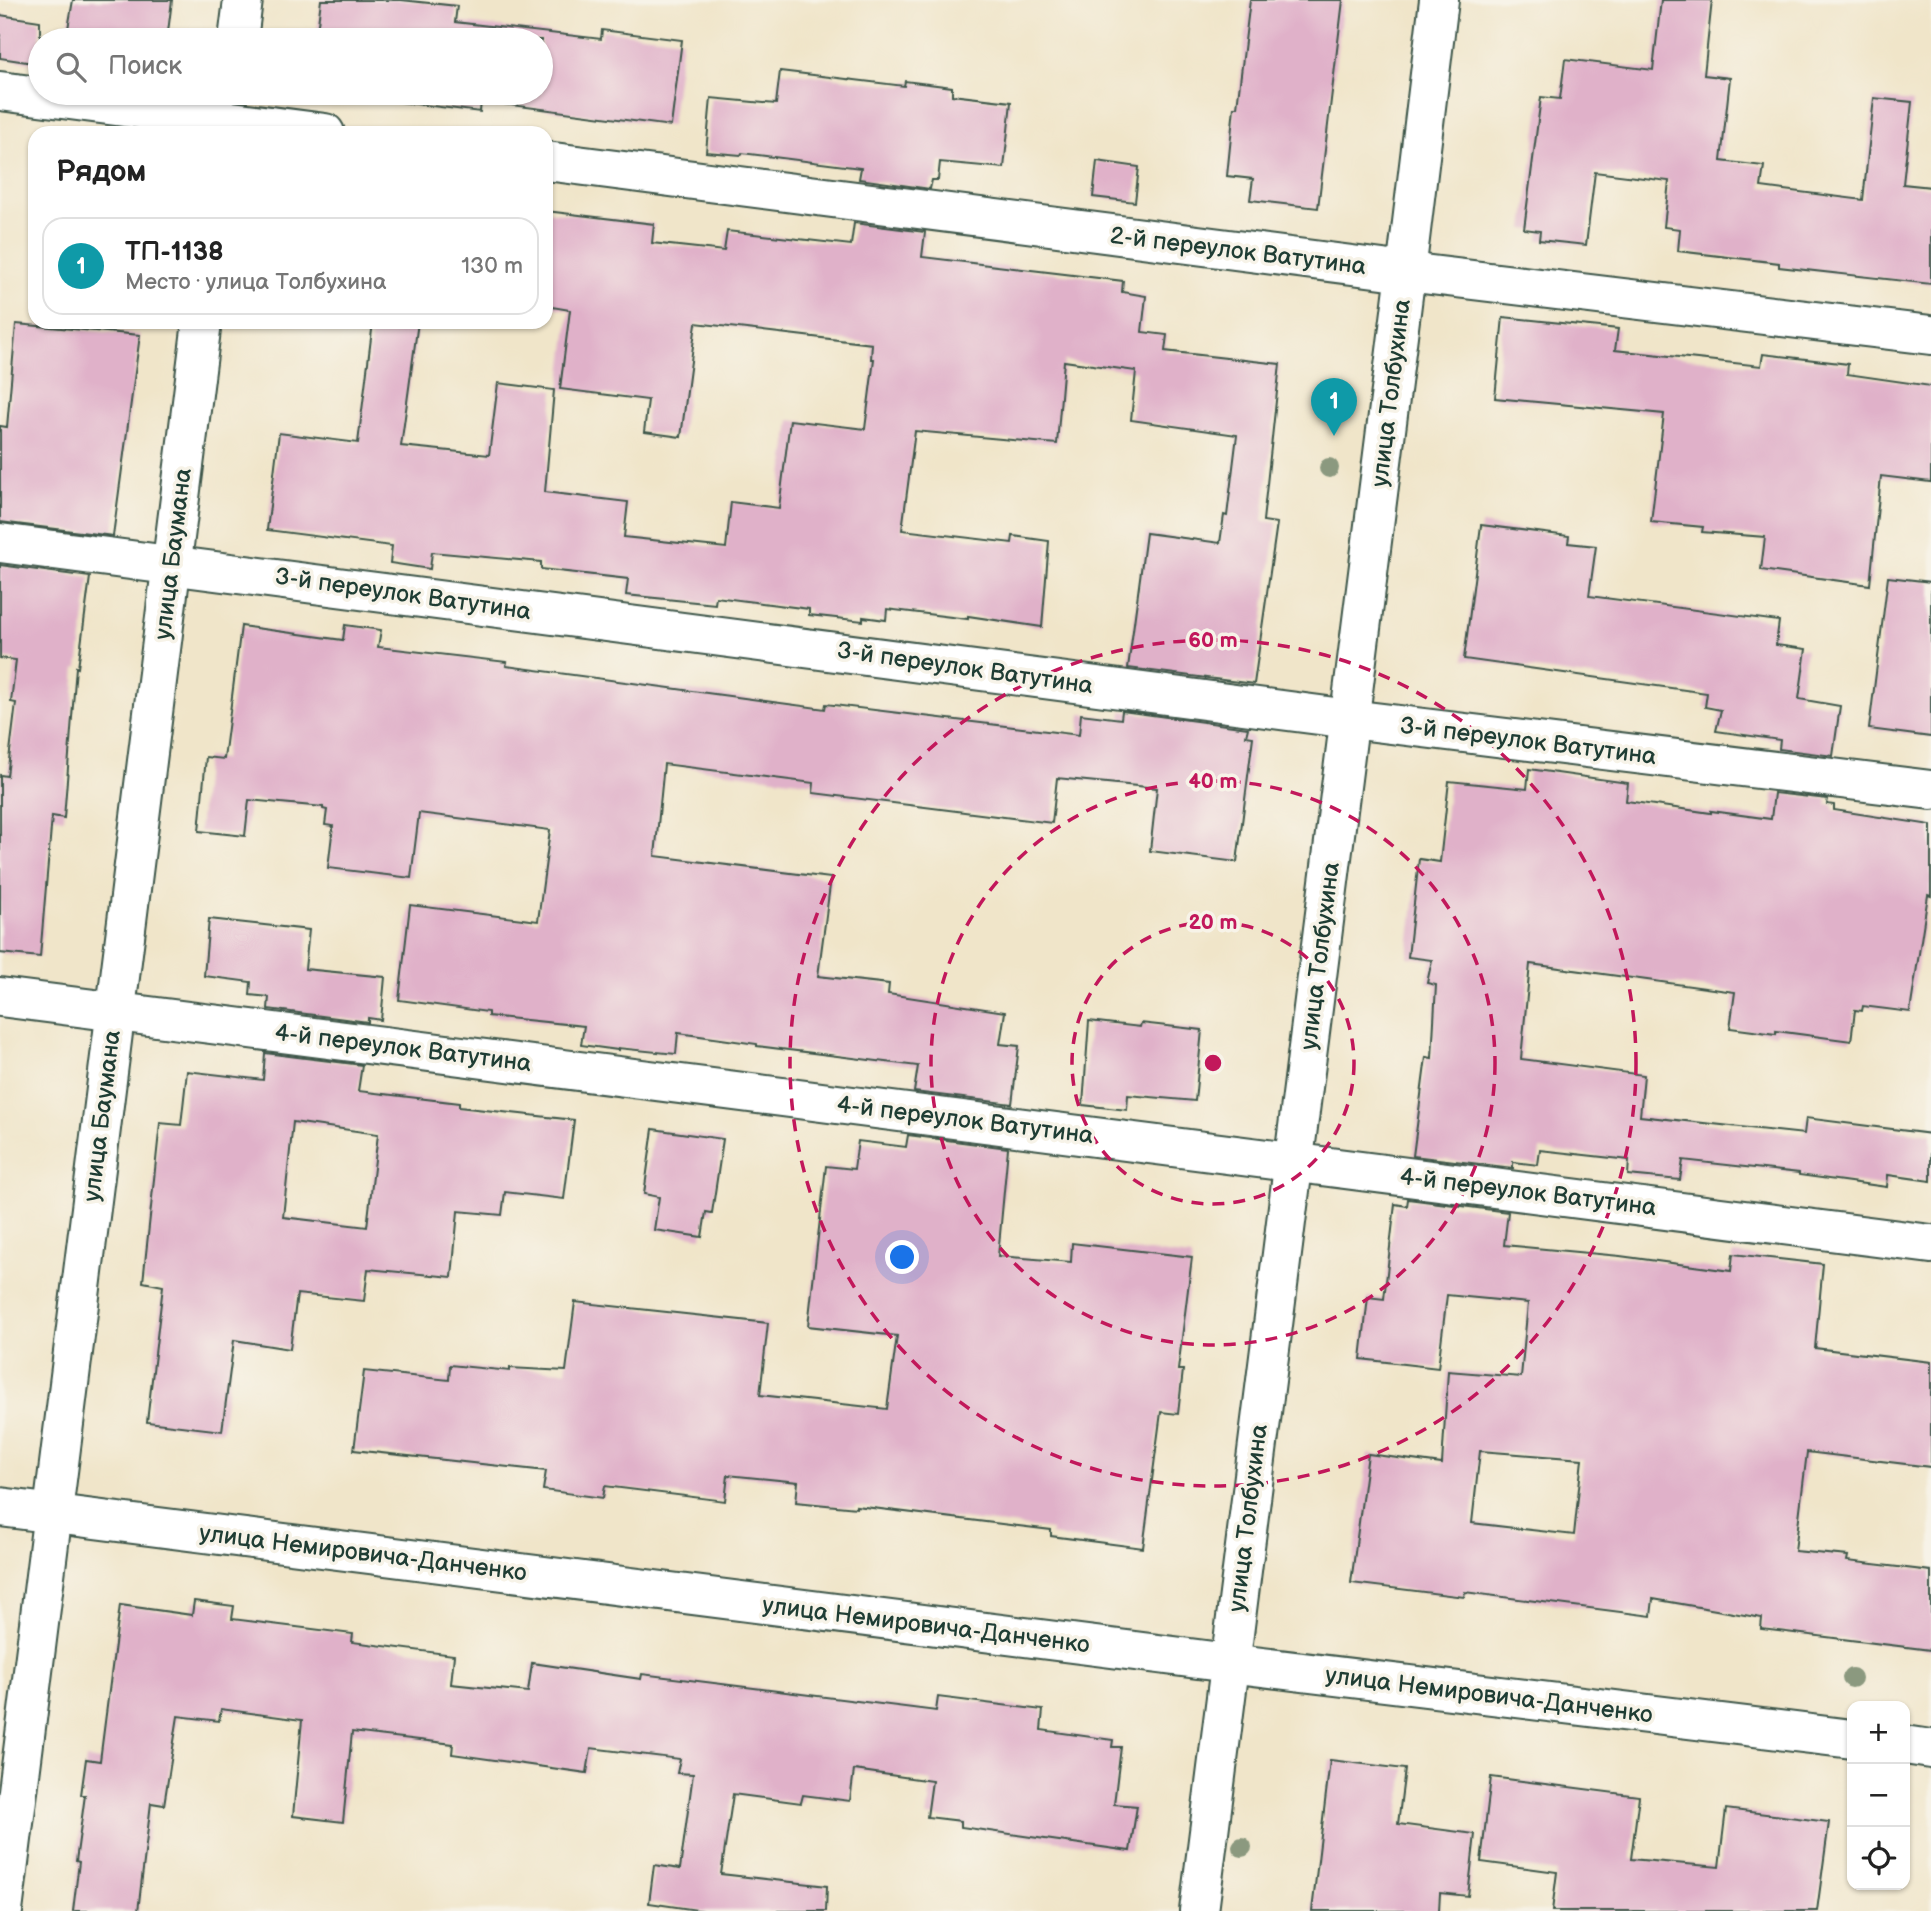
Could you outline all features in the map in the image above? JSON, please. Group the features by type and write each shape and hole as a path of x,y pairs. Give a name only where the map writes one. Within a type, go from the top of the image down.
{"street":[{"path":"240,28 243,0"},
{"name":"улица Толбухина","path":"1199,1911 1439,0"},
{"path":"0,91 28,94"},
{"path":"133,105 228,115 288,126"},
{"name":"2-й переулок Ватутина","path":"553,162 1406,272 1931,335"},
{"name":"улица Баумана","path":"3,1911 201,329"},
{"name":"3-й переулок Ватутина","path":"0,543 1350,719 1931,790"},
{"name":"4-й переулок Ватутина","path":"0,997 1931,1244"},
{"name":"улица Немировича-Данченко","path":"0,1507 1847,1738"},
{"path":"1910,1746 1931,1749"}],"building":[{"path":"73,0 172,0 168,28 68,28"},
{"path":"321,0 401,0 457,6 455,22 507,28 318,28"},
{"path":"1250,0 1343,0 1318,208 1250,200 1253,179 1227,176"},
{"path":"1661,0 1712,0 1704,75 1730,78 1721,161 1764,166 1761,187 1863,200 1874,98 1912,102 1903,184 1931,187 1931,284 1779,267 1779,263 1678,251 1680,229 1664,227 1669,181 1595,172 1586,245 1539,240 1540,231 1524,229 1541,97 1560,99 1565,59 1653,70"},
{"path":"0,15 40,21 40,28 28,28 28,62 0,58"},
{"path":"602,30 682,40 671,126 511,105 553,105 553,33 601,39"},
{"path":"780,71 904,86 905,81 952,87 952,95 1011,102 1004,168 940,162 938,180 932,180 930,189 859,179 861,168 742,153 706,152 711,98 776,104"},
{"path":"424,105 481,105 480,112"},
{"path":"1097,161 1139,167 1135,202 1093,197"},
{"path":"553,212 654,224 652,243 724,251 727,231 851,245 854,223 925,232 922,257 1123,281 1122,292 1146,296 1142,332 1167,335 1165,351 1280,364 1263,521 1277,523 1254,684 1128,668 1146,533 1220,543 1224,515 1227,516 1237,435 1131,420 1136,371 1064,361 1057,444 915,431 902,530 1012,543 1013,536 1049,541 1042,627 968,616 968,619 887,609 886,620 863,617 863,621 809,615 809,609 716,597 715,604 626,595 628,579 541,569 541,562 432,552 430,569 390,563 392,546 267,530 279,433 358,443 372,329 417,329 401,446 489,455 498,383 554,390 545,492 628,502 624,537 726,548 731,502 779,508 790,420 865,429 874,359 871,359 872,344 696,323 681,437 644,432 648,400 560,389 570,310 553,307"},
{"path":"1503,317 1618,329 1615,350 1761,366 1763,354 1848,364 1847,374 1931,386 1931,482 1881,476 1870,585 1761,570 1765,537 1702,532 1703,527 1651,522 1664,414 1495,398"},
{"path":"16,324 28,325 28,329 72,329 140,335 113,536 0,522 0,426 7,427"},
{"path":"1481,525 1569,536 1568,543 1596,546 1589,596 1779,621 1776,645 1806,649 1799,699 1840,706 1833,756 1779,749 1780,740 1716,731 1721,710 1705,707 1707,693 1464,659"},
{"path":"0,565 90,577 78,668 76,667 64,818 52,816 40,957 0,953 0,775 7,776 16,703 11,702 16,660 0,658"},
{"path":"1888,577 1931,582 1931,737 1869,729"},
{"path":"345,625 381,630 378,647 507,662 506,666 825,709 826,704 1079,735 1081,714 1121,719 1122,711 1248,728 1246,736 1253,737 1237,862 1150,851 1157,788 1057,778 1052,823 813,793 814,783 664,764 655,856 831,878 818,976 889,984 888,994 1005,1012 1000,1044 1019,1046 1012,1104 914,1092 918,1066 757,1046 678,1033 676,1054 618,1050 581,1045 584,1026 488,1016 488,1012 399,1000 410,905 538,921 550,830 419,813 411,878 328,868 333,826 325,825 327,810 323,807 249,800 245,836 199,831 206,757 224,759 241,626 343,640"},
{"path":"1529,769 1628,783 1626,801 1711,813 1771,819 1774,793 1828,799 1827,804 1834,805 1834,810 1931,825 1931,896 1928,895 1910,1012 1863,1006 1862,1011 1855,1010 1851,1041 1776,1031 1776,1034 1730,1028 1735,992 1530,964 1521,1059 1644,1075 1640,1116 1804,1134 1806,1118 1931,1134 1931,1181 1888,1175 1887,1187 1799,1173 1683,1160 1680,1180 1628,1175 1629,1160 1540,1150 1538,1165 1513,1162 1513,1168 1413,1156 1426,1057 1432,1058 1436,985 1427,983 1432,960 1408,957 1419,859 1440,862 1449,781 1527,789"},
{"path":"209,919 309,930 305,969 385,977 381,1020 368,1018 368,1022 268,1009 269,997 250,995 251,982 204,976"},
{"path":"1089,1021 1140,1027 1141,1023 1202,1030 1195,1101 1128,1095 1127,1110 1083,1105"},
{"path":"265,1053 362,1065 358,1091 459,1103 459,1107 574,1120 564,1199 505,1192 502,1215 458,1211 452,1277 368,1269 364,1301 297,1294 290,1349 234,1340 222,1431 147,1422 163,1286 143,1282 160,1123 181,1125 187,1071 263,1080","holes":["293,1122 378,1134 367,1227 283,1217"]},
{"path":"653,1129 723,1139 712,1213 706,1212 702,1237 654,1230 659,1197 644,1194"},
{"path":"908,1135 1008,1148 998,1256 1071,1262 1072,1243 1192,1257 1178,1370 1183,1370 1178,1414 1161,1412 1143,1548 1051,1536 1051,1530 856,1506 796,1502 798,1482 728,1475 725,1501 605,1486 603,1498 543,1490 546,1471 354,1450 364,1371 449,1380 450,1365 510,1371 510,1368 566,1371 575,1302 768,1323 760,1395 887,1409 897,1336 808,1326 826,1166 854,1169 858,1141 906,1147"},
{"path":"1408,1199 1508,1212 1504,1245 1620,1256 1731,1271 1733,1254 1823,1264 1815,1348 1931,1362 1931,1467 1807,1452 1795,1551 1848,1556 1847,1561 1931,1571 1931,1650 1761,1629 1762,1618 1653,1599 1651,1616 1465,1592 1464,1597 1351,1583 1368,1454 1442,1464 1448,1371 1521,1377 1528,1303 1447,1295 1438,1368 1361,1359 1368,1297 1384,1299 1395,1204 1407,1206","holes":["1480,1451 1582,1459 1574,1535 1472,1523"]},
{"path":"194,1601 234,1606 232,1619 353,1634 352,1642 454,1655 451,1684 528,1692 532,1663 641,1679 642,1674 936,1711 938,1697 1043,1710 1041,1730 1113,1740 1112,1747 1121,1747 1114,1804 1137,1806 1130,1851 961,1827 961,1821 927,1817 932,1781 854,1770 850,1801 803,1795 801,1803 733,1794 721,1874 827,1886 826,1911 704,1911 649,1903 654,1865 680,1869 693,1774 677,1773 680,1759 591,1748 587,1773 452,1754 453,1744 352,1732 343,1822 293,1816 302,1720 221,1709 219,1721 178,1716 164,1805 151,1803 138,1911 73,1911 86,1759 100,1761 120,1605 192,1615"},
{"path":"1330,1760 1405,1769 1398,1824 1475,1834 1468,1896 1440,1893 1439,1911 1312,1911"},
{"path":"1491,1777 1639,1796 1631,1859 1719,1867 1726,1809 1829,1822 1817,1911 1552,1911 1557,1872 1481,1862"}],"place":[{"name":"ТП-1138","path":"1334,436"}]}
